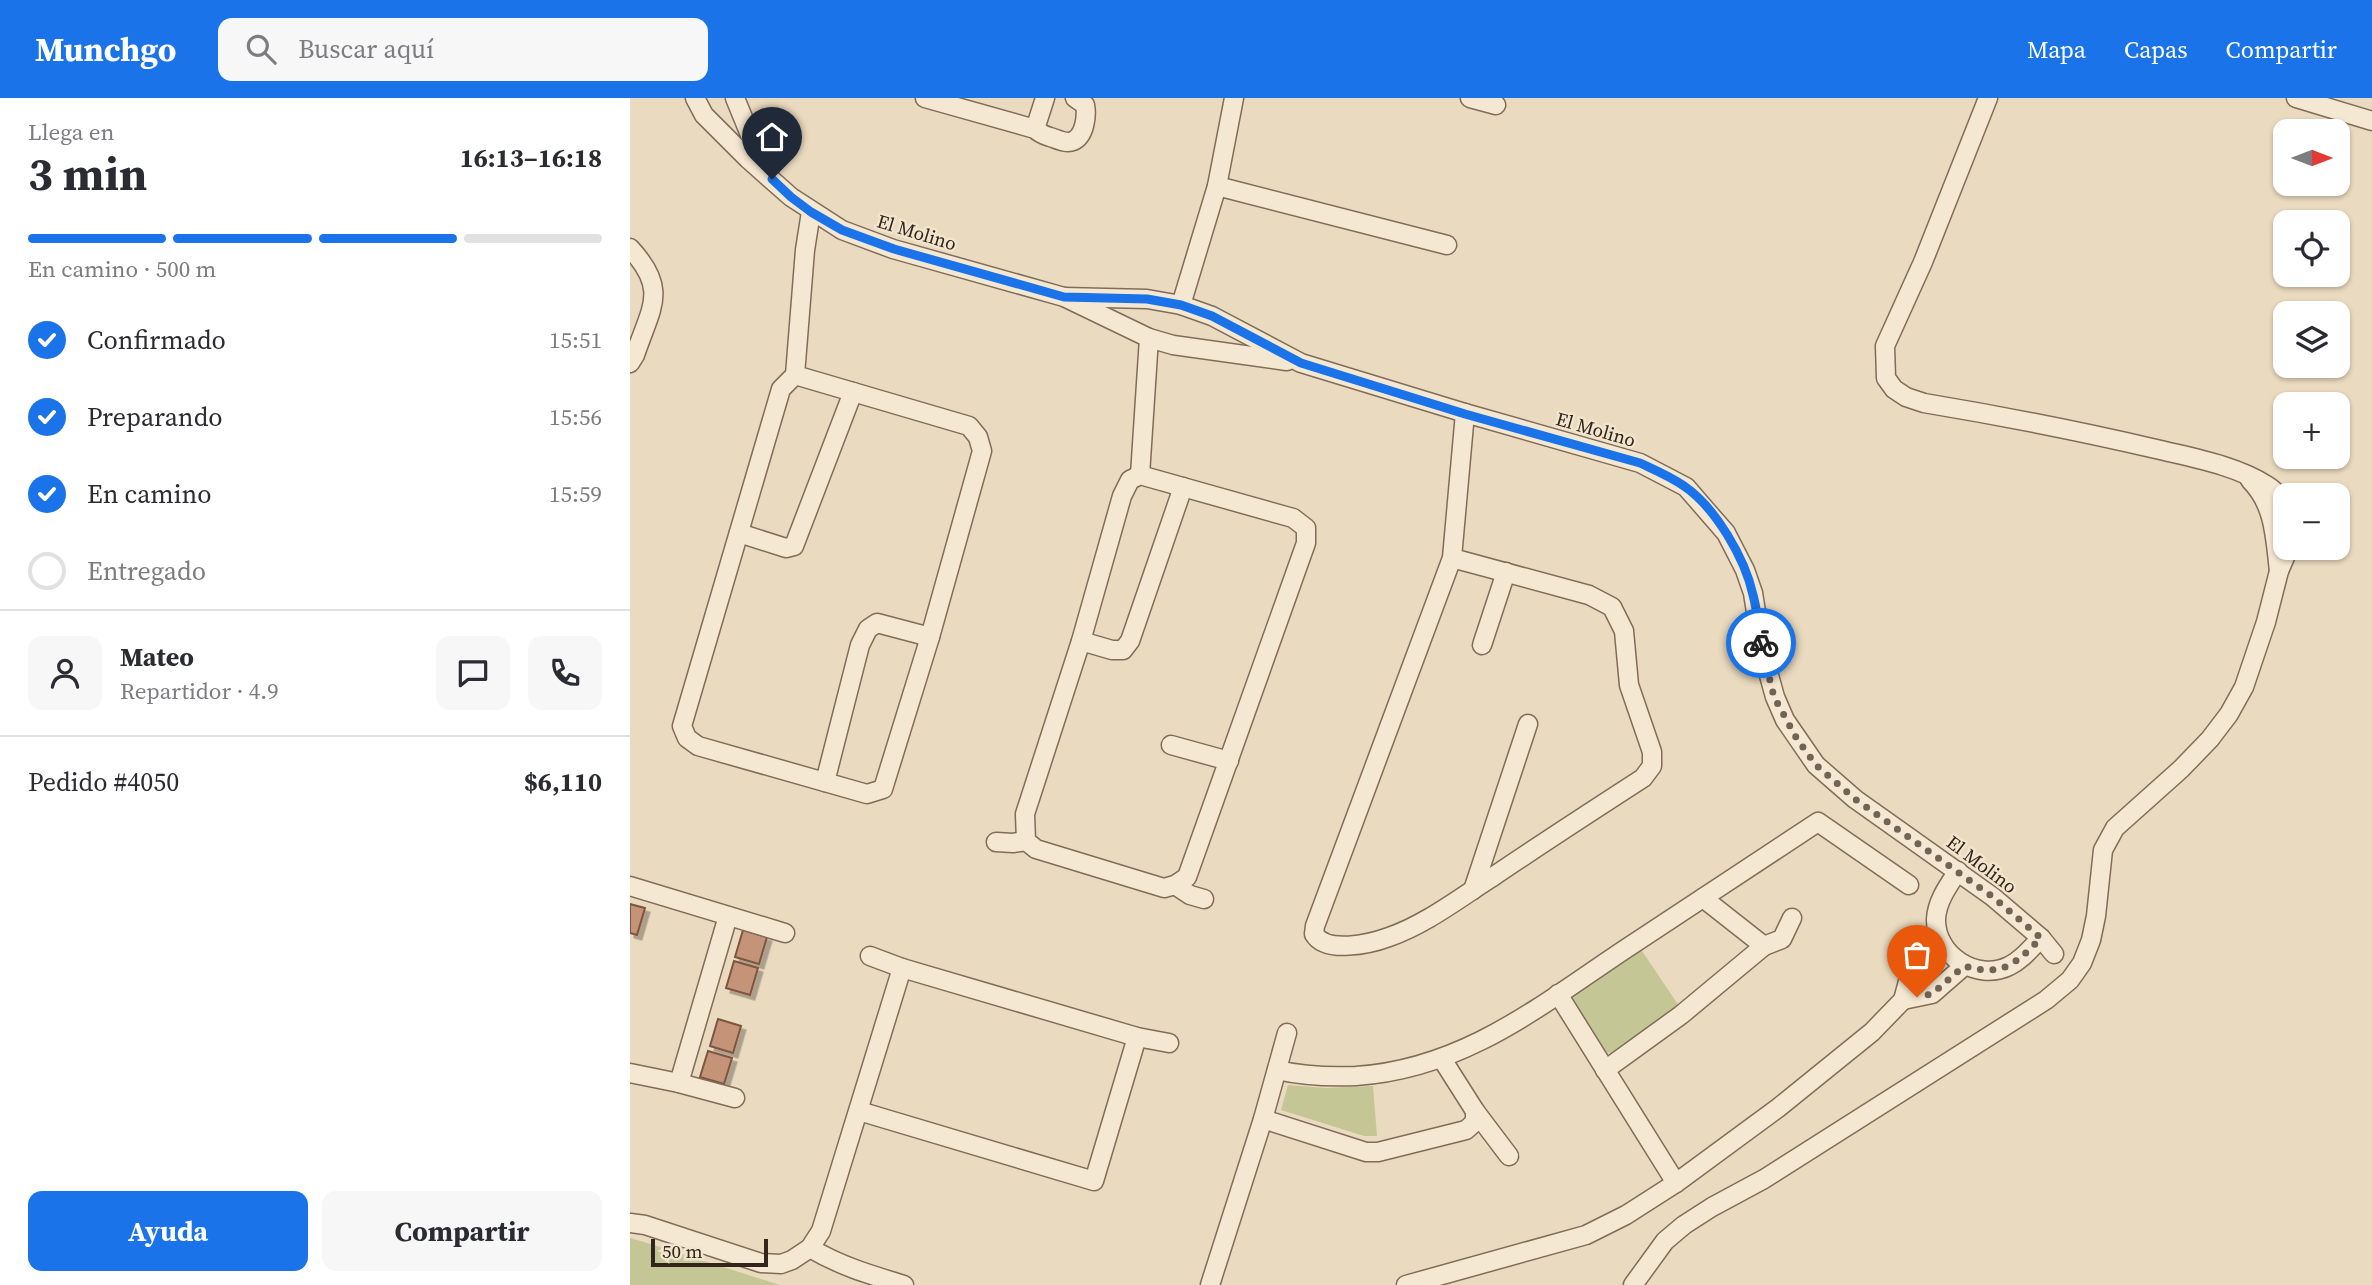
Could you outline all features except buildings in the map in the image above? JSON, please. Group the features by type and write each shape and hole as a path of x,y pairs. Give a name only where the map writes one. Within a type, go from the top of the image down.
{"street":[{"name":"El Molino","path":"695,98 704,115 748,159 791,197 842,230 894,249 1064,297 1144,336 1173,345 1301,363 1465,414 1640,463 1669,477 1696,496 1727,533 1753,593 1767,673 1774,697 1797,739 1816,765 1855,799 1993,897 2041,938 2054,954"},
{"path":"925,98 1035,129 1040,134 1063,141 1073,141 1080,134 1087,115 1085,104 1075,98"},
{"path":"1035,129 1045,98"},
{"path":"1181,305 1217,186 1234,98"},
{"path":"1470,98 1496,105"},
{"path":"1988,98 1923,262 1885,346 1886,378 1894,389 1915,400 2044,424 2195,458 2245,475 2273,490"},
{"path":"2296,98 2372,121"},
{"name":"El Molino","path":"704,115 724,114 736,100 772,179"},
{"path":"1217,186 1447,245"},
{"path":"795,375 969,426 978,437 982,452 930,637 883,789 867,794 698,746 687,738 682,726 781,389 795,375 805,250 811,212"},
{"path":"630,248 654,282 654,298 630,363"},
{"name":"El Molino","path":"1064,297 1147,299 1181,305 1212,316 1301,363"},
{"path":"1140,475 1144,336 1139,311 1147,299"},
{"path":"1201,350 1211,337 1212,316"},
{"path":"739,533 786,548 794,546 853,392"},
{"path":"1452,558 1589,595 1612,607 1624,631 1629,685 1652,752 1652,766 1643,778 1433,916 1387,938 1335,946 1318,941 1314,934 1452,558 1465,414"},
{"path":"996,842 1026,841 1036,849 1164,888 1187,877 1306,543 1306,528 1293,518 1140,475 1130,480 1122,496 1081,640 1025,814 1026,841"},
{"path":"2245,475 2264,498 2271,515 2279,571"},
{"path":"1081,640 1112,650 1123,650 1130,641 1183,487"},
{"path":"1633,1285 1665,1241 1684,1225 1764,1179 2046,1000 2070,980 2091,940 2104,850 2109,839 2115,828 2210,739 2229,714 2244,687 2284,560"},
{"path":"1482,645 1506,572"},
{"path":"825,782 860,645 868,629 877,623 930,637"},
{"path":"1473,890 1528,724"},
{"path":"1171,745 1229,761"},
{"path":"1277,1070 1292,1074 1334,1077 1406,1069 1442,1059 1502,1031 1818,822 1909,885"},
{"path":"1958,871 1938,906 1937,928 1942,943 1964,966 1981,971 2008,967 2041,938"},
{"path":"1175,885 1190,895 1204,899"},
{"path":"630,886 785,933"},
{"path":"1703,898 1764,946"},
{"path":"679,1083 729,916"},
{"path":"1605,1070 1681,1015 1764,946 1782,939 1792,918"},
{"path":"1406,1285 1586,1235 1626,1215 1676,1184 1788,1100 1872,1032 1903,1000 1910,974 1942,943"},
{"path":"870,956 902,968 1138,1037 1169,1043"},
{"path":"1903,1000 1932,994 1964,966"},
{"path":"630,1223 645,1225 761,1263 781,1264 810,1248 821,1231 902,968"},
{"path":"1558,994 1676,1184"},
{"path":"1210,1285 1263,1119 1287,1033"},
{"path":"859,1111 1094,1181 1138,1037"},
{"path":"1442,1059 1475,1111 1509,1156"},
{"path":"630,1073 735,1098"},
{"path":"1263,1119 1366,1152 1378,1152 1466,1130 1475,1122 1475,1111"},
{"path":"810,1248 841,1265 904,1285"}],"green space":[{"path":"1640,948 1679,1006 1610,1053 1603,1052 1567,998"},
{"path":"1288,1085 1326,1088 1373,1086 1377,1136 1364,1136 1281,1110"},
{"path":"630,1238 644,1242 780,1285 630,1285"}],"way so far":[{"path":"1761,643 1774,697 1785,720 1816,765 1855,799 1993,897 2041,938 2008,967 1981,971 1964,966 1932,994 1917,997"}],"route":[{"path":"772,179 811,212 842,230 894,249 1064,297 1147,299 1181,305 1212,316 1301,363 1465,414 1640,463 1655,470 1686,487 1727,533 1753,593 1761,643"}]}
